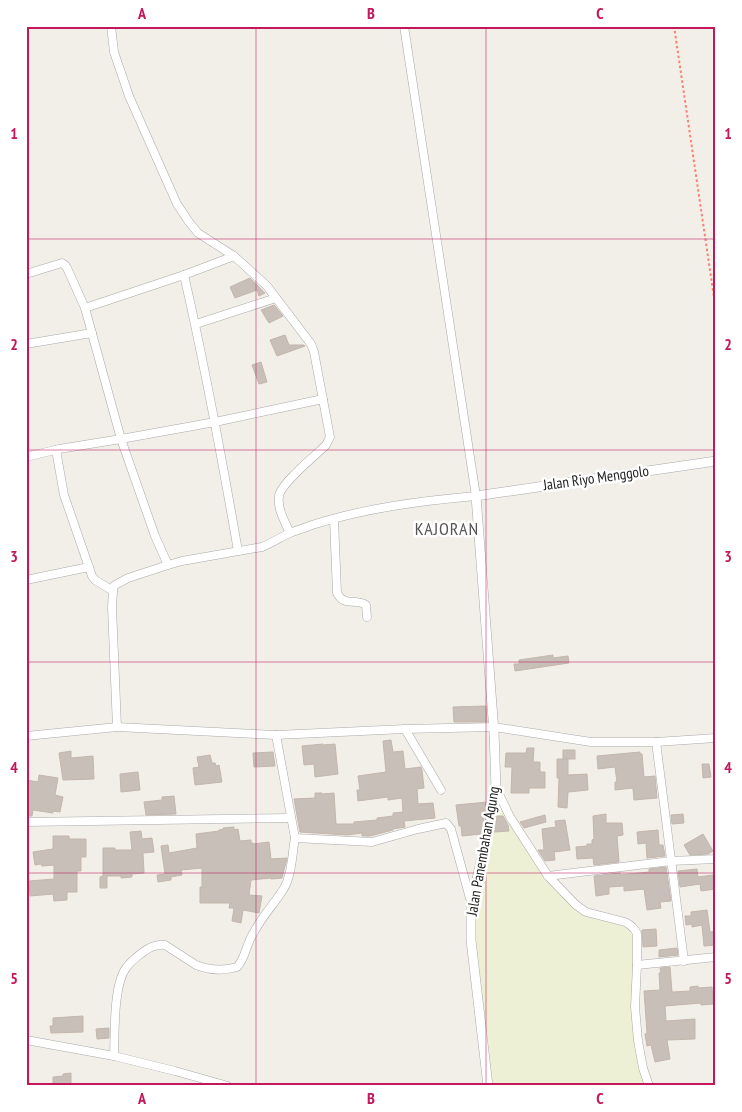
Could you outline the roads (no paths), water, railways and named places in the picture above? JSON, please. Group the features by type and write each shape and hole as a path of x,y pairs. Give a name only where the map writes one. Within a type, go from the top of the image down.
{"street":[{"path":"111,26 114,52 128,96 178,204 189,222 198,232 234,256 267,286 311,344 314,352 330,434 328,443 286,483 279,493 280,508 290,534"},
{"path":"117,725 113,591 117,584 128,578 168,565 262,547 290,534 374,508 429,500 476,496 404,26"},
{"path":"85,308 234,256"},
{"path":"26,274 62,263 65,265 85,308 121,440 155,536 168,565"},
{"path":"184,274 196,324 238,551"},
{"path":"196,324 276,298"},
{"path":"26,344 92,333"},
{"path":"26,457 215,422 323,399"},
{"path":"56,450 64,495 93,578 113,591"},
{"name":"Jalan Riyo Menggolo","path":"476,496 716,461"},
{"name":"Jalan Panembahan Agung","path":"476,496 494,730 496,788 488,832 471,902 470,915 471,940 488,1086"},
{"path":"334,519 337,593 343,601 361,602 366,605 367,618"},
{"path":"26,580 89,567"},
{"path":"26,736 117,725 276,736 405,729 494,730 592,742 656,742 716,738"},
{"path":"405,729 441,790"},
{"path":"114,1056 118,991 120,978 127,966 150,947 160,944 165,945 201,967 217,969 237,967 242,961 257,925 286,885 295,838 276,736"},
{"path":"656,742 684,961"},
{"path":"496,788 510,818 548,876 581,909 625,922 630,924 636,931 635,1007 638,1041 643,1068 649,1086"},
{"path":"26,822 290,818"},
{"path":"295,838 372,842 446,823 451,829 471,902"},
{"path":"548,876 671,861 716,860"},
{"path":"637,965 716,958"},
{"path":"26,1040 114,1056 228,1086"}],"district":[{"name":"KAJORAN","path":"447,529"}]}
